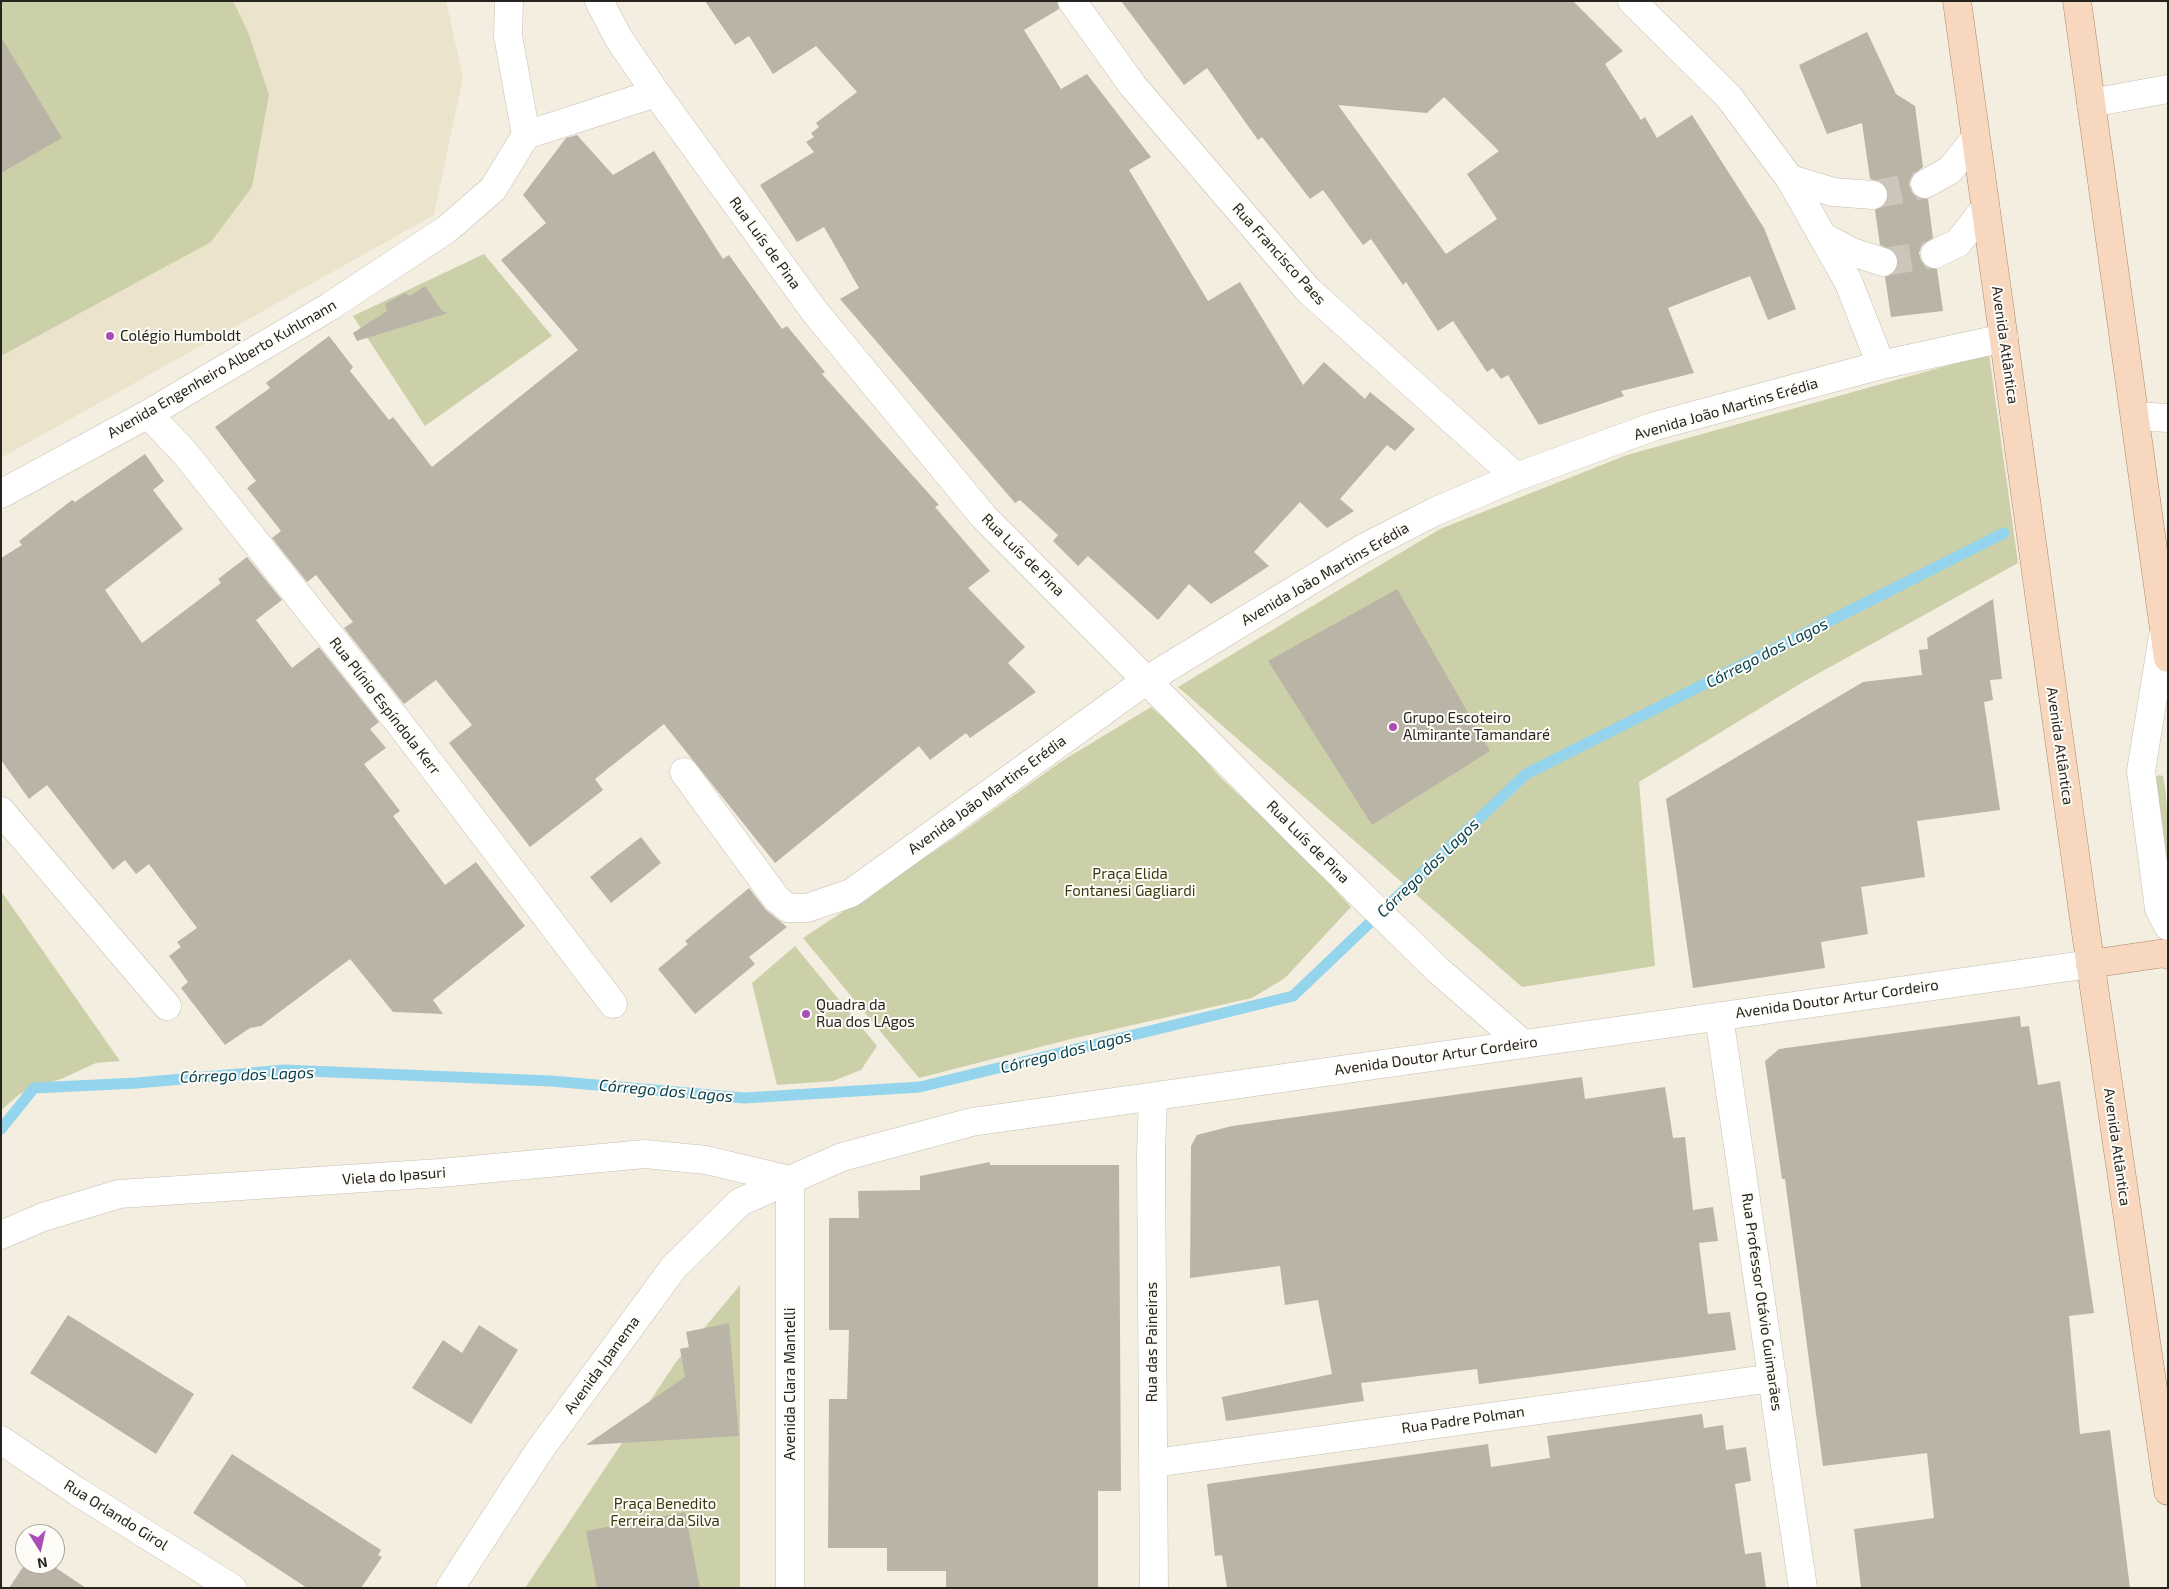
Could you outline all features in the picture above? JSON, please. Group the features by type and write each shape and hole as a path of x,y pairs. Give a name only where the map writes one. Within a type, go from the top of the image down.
{"main road":[{"name":"Avenida Atlântica","path":"1957,1 2090,964 2168,1490"},
{"path":"2077,1 2168,658"},
{"path":"2090,964 2168,954"}],"street":[{"path":"509,1 508,36 526,134 656,92"},
{"name":"Rua Luís de Pina","path":"599,1 620,39 656,92 816,312 983,516 1438,971 1522,1043"},
{"name":"Rua Francisco Paes","path":"1072,1 1133,86 1308,290 1516,478"},
{"path":"1632,1 1729,97 1790,179 1848,281 1881,365"},
{"path":"2091,103 2168,89"},
{"name":"Avenida Engenheiro Alberto Kuhlmann","path":"1,494 148,414 329,308 447,229 493,189 526,134"},
{"path":"1926,184 1950,170 1975,139"},
{"path":"1790,179 1833,192 1872,195"},
{"path":"1936,254 1958,243 1985,208"},
{"path":"1822,236 1852,252 1883,262"},
{"name":"Avenida João Martins Erédia","path":"684,772 776,898 788,908 807,908 851,893 1147,680 1362,549 1434,512 1516,478 1655,426 1881,365 2004,338"},
{"name":"Rua Plínio Espíndola Kerr","path":"148,414 185,453 400,724 613,1004"},
{"path":"2135,416 2168,418"},
{"path":"2164,630 2141,771 2159,909 2168,926"},
{"path":"1,812 167,1006"},
{"name":"Avenida Doutor Artur Cordeiro","path":"790,1180 842,1156 972,1122 2090,964"},
{"name":"Rua Professor Otávio Guimarães","path":"1719,1016 1803,1588"},
{"name":"Rua das Paineiras","path":"1153,1097 1151,1153 1154,1588"},
{"name":"Viela do Ipasuri","path":"1,1235 44,1218 119,1194 440,1173 645,1154 706,1160 790,1180"},
{"name":"Avenida Ipanema","path":"450,1588 539,1451 674,1267 740,1202 790,1180"},
{"name":"Avenida Clara Mantelli","path":"790,1180 790,1588"},
{"name":"Rua Padre Polman","path":"1154,1463 1773,1378"},
{"name":"Rua Orlando Girol","path":"1,1440 78,1492 232,1588"}],"shaded area":[{"name":"Colégio Humboldt","path":"1,1 446,1 463,77 434,215 1,458"}],"green space":[{"path":"1,1 233,1 248,32 269,95 252,187 211,242 1,356"},
{"path":"484,254 552,336 425,426 353,316"},
{"path":"1989,354 2018,563 1803,682 1639,782 1655,966 1522,987 1178,687 1440,529 1627,455"},
{"name":"Praça Elida Fontanesi Gagliardi","path":"1151,707 1187,739 1218,775 1309,862 1351,907 1285,978 1252,998 1071,1039 919,1078 803,938 954,838 1062,761"},
{"path":"2159,775 2163,776 2165,787 2168,835 2168,898 2154,778"},
{"path":"1,891 120,1061 96,1063 61,1079 36,1086 20,1094 1,1110"},
{"name":"Quadra da Rua dos LAgos","path":"795,946 877,1046 861,1070 833,1081 777,1085 752,983"},
{"name":"Praça Benedito Ferreira da Silva","path":"740,1285 740,1588 525,1588 676,1362"}],"building":[{"path":"705,1 1057,1 1059,9 1024,30 1061,89 1087,74 1151,157 1129,170 1208,301 1240,282 1303,385 1324,362 1365,399 1370,392 1415,429 1395,451 1387,445 1340,499 1354,511 1327,528 1300,502 1254,552 1269,566 1211,604 1189,584 1158,620 1088,556 1078,566 1053,541 1058,535 1020,500 1015,503 840,299 859,288 824,227 797,242 760,185 814,152 806,142 814,137 811,133 819,127 816,123 857,92 816,46 773,74 749,36 735,45"},
{"path":"1121,1 1573,1 1623,51 1605,64 1641,120 1645,117 1657,138 1692,115 1764,228 1796,309 1768,320 1750,276 1668,308 1694,373 1621,391 1624,396 1539,425 1508,375 1501,379 1493,368 1487,372 1453,321 1438,331 1406,282 1403,285 1371,239 1363,245 1323,190 1310,199 1262,137 1258,140 1207,68 1184,85","holes":["1444,97 1499,151 1467,174 1497,219 1446,254 1338,105 1427,113"]},
{"path":"1867,32 1896,94 1915,106 1923,167 1912,176 1909,184 1912,192 1917,197 1928,199 1933,238 1922,245 1919,253 1926,267 1937,269 1943,311 1891,317 1885,277 1894,273 1898,266 1898,259 1894,251 1880,245 1875,210 1886,203 1889,196 1887,189 1881,182 1870,179 1862,123 1827,134 1799,65"},
{"path":"1,37 62,138 1,173"},
{"path":"577,135 613,175 654,151 723,259 729,255 782,329 787,326 825,372 822,374 939,505 935,507 990,571 968,588 1025,647 1008,663 1036,692 970,738 966,733 930,760 919,746 775,863 664,724 595,779 603,790 530,847 449,743 472,725 436,680 404,704 344,628 353,622 316,575 307,582 272,538 281,531 247,488 256,481 215,427 270,388 266,383 329,336 353,367 350,371 389,420 393,417 432,467 578,350 501,260 546,223 523,195 566,138"},
{"path":"425,286 442,311 448,313 357,341 353,333 387,311 385,304 405,293 410,296"},
{"path":"145,454 164,481 153,490 183,529 105,590 142,643 221,583 218,579 247,557 282,600 256,620 292,668 319,647 379,722 370,729 386,748 364,764 400,811 393,816 445,885 476,862 525,926 433,1000 443,1014 393,1012 350,959 261,1026 250,1028 225,1045 181,988 188,982 169,956 181,947 177,942 197,928 149,864 136,874 125,860 113,870 47,785 29,799 1,760 1,558 22,545 19,541 72,500 75,502"},
{"name":"Grupo Escoteiro Almirante Tamandaré","path":"1397,589 1490,751 1372,825 1268,661"},
{"path":"1993,599 2002,679 1990,680 1993,700 1984,702 2000,810 1917,821 1925,877 1861,887 1868,934 1821,942 1825,968 1693,988 1666,799 1863,682 1922,675 1919,650 1928,649 1927,638"},
{"path":"641,837 661,863 611,903 590,877"},
{"path":"749,888 766,910 787,927 749,957 755,964 695,1014 658,969 688,944 685,941"},
{"path":"2020,1016 2021,1027 2029,1026 2038,1085 2060,1081 2094,1313 2069,1316 2080,1434 2110,1430 2130,1588 1861,1588 1854,1529 1934,1518 1927,1453 1823,1466 1785,1179 1782,1179 1765,1061 1779,1049"},
{"path":"1582,1077 1585,1099 1665,1087 1673,1138 1685,1137 1693,1210 1713,1207 1718,1241 1699,1243 1708,1314 1730,1312 1736,1350 1479,1384 1477,1369 1361,1383 1364,1401 1226,1421 1222,1397 1332,1374 1318,1300 1285,1305 1280,1266 1190,1278 1191,1146 1197,1135 1232,1126"},
{"path":"990,1162 990,1165 1119,1165 1121,1491 1098,1491 1098,1588 946,1588 946,1571 887,1571 887,1548 828,1548 829,1399 847,1399 849,1330 829,1330 829,1218 859,1218 858,1191 920,1190 920,1176"},
{"path":"68,1315 194,1394 156,1454 30,1373"},
{"path":"729,1323 739,1436 586,1445 685,1377 680,1349 689,1347 686,1332"},
{"path":"479,1325 518,1350 471,1424 412,1388 443,1340 462,1353"},
{"path":"1702,1414 1704,1428 1723,1425 1726,1450 1746,1447 1751,1481 1735,1484 1745,1554 1761,1552 1766,1588 1227,1588 1222,1555 1215,1556 1207,1484 1488,1444 1491,1467 1550,1458 1547,1436"},
{"path":"232,1454 381,1550 378,1555 382,1557 361,1588 307,1588 193,1513"},
{"path":"685,1512 700,1588 597,1588 586,1531"},
{"path":"18,1574 65,1574 86,1588 9,1588"}],"waterway":[{"name":"Córrego dos Lagos","path":"1,1129 34,1088 137,1083 284,1070 551,1081 745,1098 920,1087 1293,996 1526,774 2004,533"}],"tunnel":[{"path":"1873,195 1925,184"},
{"path":"1883,262 1935,254"}],"place":[{"name":"Colégio Humboldt","path":"110,336"},
{"name":"Grupo Escoteiro Almirante Tamandaré","path":"1393,727"},
{"name":"Quadra da Rua dos LAgos","path":"806,1014"}]}
